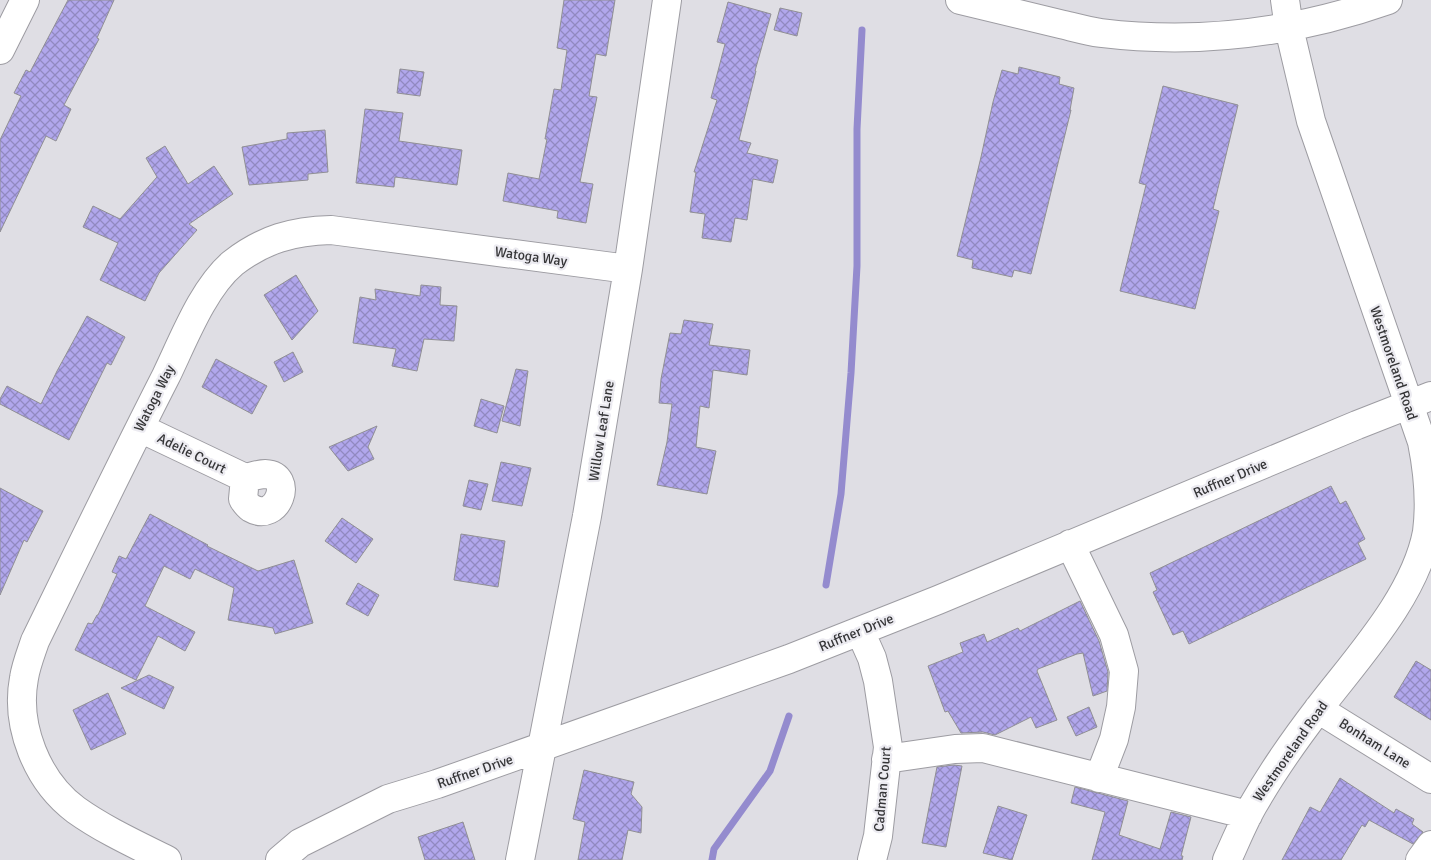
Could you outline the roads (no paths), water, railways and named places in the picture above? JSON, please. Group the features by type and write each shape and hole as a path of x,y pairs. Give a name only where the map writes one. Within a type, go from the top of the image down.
{"street":[{"path":"0,50 25,0"},
{"name":"Willow Leaf Lane","path":"520,860 540,748 587,516 628,269 667,0"},
{"path":"960,0 1099,33 1183,38 1228,36 1289,28 1346,14 1388,0"},
{"name":"Westmoreland Road","path":"1227,860 1254,802 1318,708 1374,636 1400,597 1417,567 1427,532 1431,506 1429,478 1422,442 1420,401 1312,121 1289,28 1285,0"},
{"name":"Watoga Way","path":"168,860 120,836 76,810 46,778 26,738 23,718 24,677 35,641 204,300 219,278 233,264 250,252 289,234 309,230 331,230 628,269"},
{"name":"Ruffner Drive","path":"280,860 300,843 388,799 437,784 780,662 860,631 1357,425 1420,401"},
{"name":"Adelie Court","path":"140,428 245,478"},
{"path":"1070,544 1114,635 1124,671 1121,707 1114,739 1099,778"},
{"name":"Cadman Court","path":"860,631 872,658 878,681 888,747 879,827 872,860"},
{"name":"Bonham Lane","path":"1318,708 1431,779"},
{"path":"886,759 955,749 983,748 1248,815"},
{"path":"1420,860 1431,846"}],"waterway":[{"path":"826,585 841,494 851,373 857,266 857,129 862,30"},
{"path":"712,860 714,849 770,771 789,716"}]}
